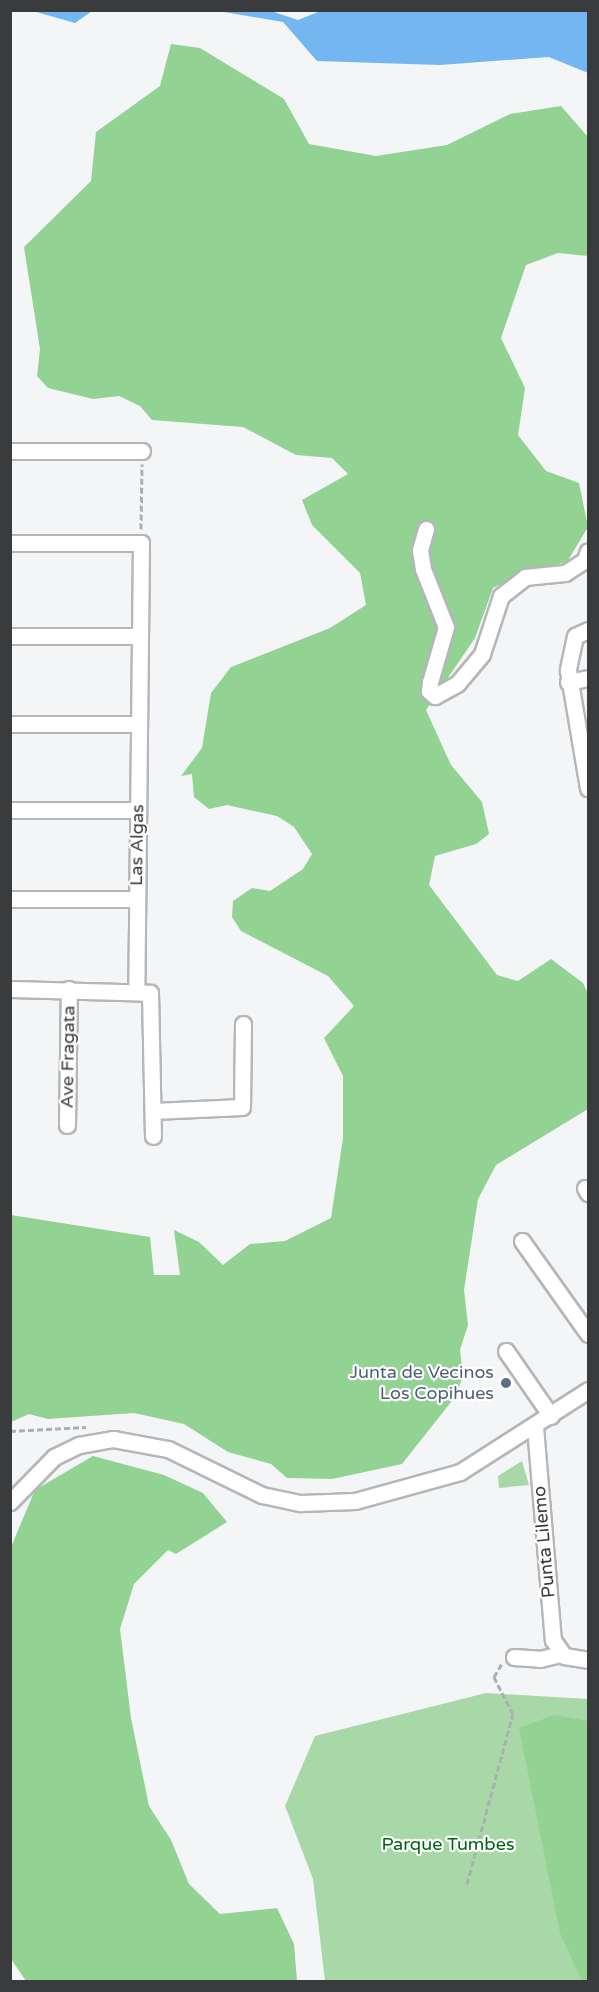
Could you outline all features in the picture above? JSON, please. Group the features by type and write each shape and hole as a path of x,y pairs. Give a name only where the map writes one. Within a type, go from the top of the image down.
{"street":[{"path":"10,451 142,451"},
{"path":"426,529 420,550 423,569 446,627 430,682 429,691 435,696 457,684 482,654 501,596 525,577 565,573 585,560 588,551"},
{"path":"10,543 141,543"},
{"name":"Las Algas","path":"136,989 141,543"},
{"path":"583,632 568,682 585,760 588,788"},
{"path":"10,636 140,636"},
{"path":"568,682 588,678"},
{"path":"10,724 139,724"},
{"path":"10,810 138,810"},
{"path":"10,899 137,898"},
{"path":"10,989 136,989 151,996 153,1136"},
{"name":"Ave Fragata","path":"67,1125 69,989"},
{"path":"153,1111 242,1107 243,1024"},
{"path":"522,1241 588,1334"},
{"path":"506,1351 552,1416"},
{"path":"10,1502 54,1457 105,1439 168,1449 262,1495 320,1504 430,1483 487,1458 588,1390"},
{"name":"Punta Lilemo","path":"535,1427 552,1636 560,1653"},
{"path":"514,1658 540,1659 560,1653 588,1660"}],"path":[{"path":"141,543 142,451"},
{"path":"10,1431 88,1427 105,1439"},
{"path":"467,1884 513,1714 498,1688 495,1666 514,1658"}],"green space":[{"path":"171,44 200,48 284,99 309,144 376,156 447,145 510,114 561,106 588,137 588,256 558,253 526,265 501,338 525,388 518,435 546,471 579,483 588,527 567,562 523,573 493,588 475,638 426,710 451,765 482,802 489,834 476,844 435,856 429,885 497,975 518,981 551,959 583,983 588,994 588,1109 496,1165 478,1199 464,1290 468,1325 460,1350 463,1376 455,1397 402,1464 332,1479 287,1478 271,1464 228,1452 184,1424 134,1413 48,1419 29,1414 11,1422 11,1215 150,1237 154,1275 180,1275 174,1230 199,1242 223,1265 250,1244 285,1241 331,1218 343,1138 343,1076 324,1038 354,1006 328,976 241,931 232,917 233,901 252,888 270,891 303,869 312,854 294,827 277,816 227,805 209,809 194,797 192,774 181,776 202,748 211,693 231,667 330,628 366,605 360,573 312,525 302,500 348,474 332,458 296,455 243,427 152,420 140,406 119,396 93,399 48,388 37,376 40,349 24,247 91,181 96,132 160,86"},
{"path":"93,1456 164,1475 203,1493 227,1522 176,1554 168,1550 134,1584 120,1629 131,1718 149,1806 171,1840 189,1884 220,1914 277,1908 294,1944 297,1981 26,1981 11,1959 11,1547 35,1490"},
{"path":"522,1461 529,1485 499,1488 498,1476"},
{"name":"Parque Tumbes","path":"486,1693 588,1699 588,1981 325,1981 313,1879 285,1806 315,1736"},
{"path":"554,1715 588,1721 588,1981 582,1981 560,1933 519,1728"}],"water":[{"path":"33,10 92,11 75,23"},
{"path":"323,10 588,11 588,73 549,57 440,65 317,61 283,22 218,11 271,11 298,20"}],"place":[{"name":"Junta de Vecinos Los Copihues","path":"506,1383"}]}
